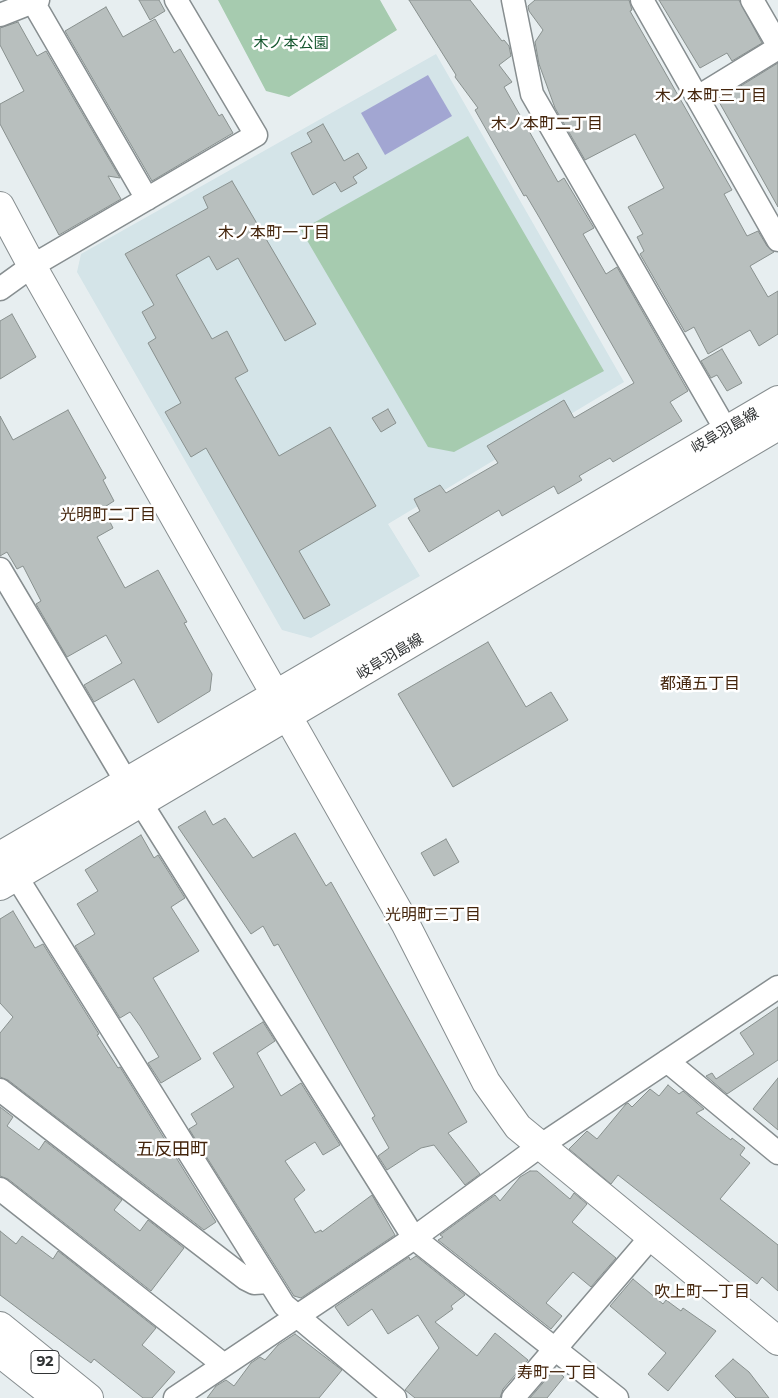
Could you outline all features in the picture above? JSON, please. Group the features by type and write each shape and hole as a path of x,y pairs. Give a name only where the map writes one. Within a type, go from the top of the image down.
{"main road":[{"path":"0,206 32,266 405,923 486,1082 518,1127 778,1341"},
{"name":"岐阜羽島線","path":"3,865 134,793 281,706 726,430 778,400"},
{"name":"岐阜羽島線","path":"281,706 778,426"},
{"name":"92","path":"0,1326 89,1398"},
{"name":"92","path":"0,1352 56,1398"}],"street":[{"path":"0,289 32,266 256,135 176,0"},
{"path":"513,0 532,94 726,430"},
{"path":"642,0 778,240"},
{"path":"698,97 778,46 752,0"},
{"path":"0,15 36,1 146,200"},
{"path":"0,569 134,793 414,1238 617,1398"},
{"path":"3,865 284,1305 395,1398"},
{"path":"175,1398 414,1238 540,1146 778,987"},
{"path":"667,1061 778,1153"},
{"path":"0,1090 246,1279 254,1283 269,1282"},
{"path":"0,1189 224,1365"},
{"path":"514,1398 651,1237"}],"shaded area":[{"path":"436,54 624,382 388,524 420,576 311,638 282,630 77,272 81,254"}],"green space":[{"name":"木ノ本公園","path":"218,0 380,0 397,30 289,97 266,91"},
{"path":"468,136 604,371 454,452 428,447 301,230"}],"water":[{"path":"428,75 452,116 385,155 361,113"}],"building":[{"path":"139,0 159,0 165,11 150,20"},
{"path":"409,0 470,0 502,41 504,40 509,46 511,56 499,65 512,82 504,87 558,182 564,178 594,228 583,234 606,274 617,267 688,391 670,402 682,421 613,462 610,458 579,476 582,480 558,494 554,486 502,516 499,510 429,552 408,518 420,511 414,499 440,485 446,493 498,463 487,446 564,400 574,418 634,383 475,110 478,108 455,77 456,75"},
{"path":"535,0 629,0 632,10 630,11 732,190 724,194 747,236 758,231 767,246 774,252 750,266 768,297 778,291 778,334 759,346 750,330 708,354 694,327 685,332 640,254 644,251 637,237 643,234 628,207 664,188 635,134 585,160 555,108 539,64 535,42 543,30 529,11 528,6"},
{"path":"659,0 739,0 762,43 732,61 727,53 700,68"},
{"path":"106,7 123,37 155,19 174,53 180,49 219,116 222,114 233,133 152,181 65,31"},
{"path":"18,22 37,56 46,51 120,178 108,176 121,199 59,235 0,124 0,104 24,91 0,45 0,28"},
{"path":"778,63 778,207 718,100"},
{"path":"323,124 344,161 358,153 367,168 353,177 357,183 341,192 335,182 313,195 291,153 312,142 307,133"},
{"path":"232,181 316,324 285,341 238,258 217,270 209,256 176,275 212,339 227,331 248,371 235,378 279,456 330,427 376,506 299,551 330,605 304,619 206,448 191,457 165,412 181,403 148,343 156,338 142,312 154,305 125,254 208,208 203,197"},
{"path":"12,314 36,357 0,379 0,321"},
{"path":"722,349 742,383 727,391 717,375 711,378 701,361"},
{"path":"388,409 396,423 381,432 372,418"},
{"path":"68,410 106,478 103,480 114,501 103,508 113,528 97,537 125,588 158,570 187,622 184,623 212,674 210,691 158,723 134,679 94,702 84,685 122,663 106,635 67,657 36,604 41,601 23,566 17,569 7,552 0,556 0,416 13,440"},
{"path":"488,642 526,707 551,692 568,720 453,787 398,694"},
{"path":"205,811 213,825 225,818 253,858 295,833 326,886 331,882 467,1122 448,1133 480,1174 465,1185 434,1145 421,1148 387,1170 378,1156 389,1148 372,1118 375,1116 278,944 274,946 263,926 251,934 178,827"},
{"path":"141,835 154,858 158,855 185,898 171,907 199,951 153,978 201,1059 161,1083 148,1063 159,1057 140,1026 130,1012 120,1018 75,946 95,934 77,904 98,891 85,870"},
{"path":"446,839 459,862 434,876 421,853"},
{"path":"13,911 35,948 43,944 99,1034 97,1035 118,1068 120,1067 216,1222 204,1230 8,1080 0,1077 0,1033 13,1017 0,1003 0,919"},
{"path":"778,1007 778,1060 727,1094 706,1076 712,1073 716,1079 754,1054 740,1033"},
{"path":"263,1022 275,1041 257,1053 281,1096 301,1083 340,1145 323,1155 315,1142 285,1161 305,1190 294,1199 315,1233 321,1230 322,1232 372,1195 395,1235 301,1298 294,1296 189,1129 197,1124 191,1114 234,1087 213,1053"},
{"path":"778,1078 778,1130 753,1109"},
{"path":"668,1085 679,1094 683,1091 704,1109 696,1113 731,1140 732,1138 745,1148 740,1155 750,1163 720,1199 778,1245 778,1291 762,1277 757,1284 618,1175 611,1184 569,1149 587,1131 597,1139 626,1104 628,1103 632,1107 650,1089 659,1096"},
{"path":"0,1107 13,1117 7,1126 39,1150 45,1141 122,1200 114,1210 140,1231 148,1220 184,1248 151,1291 8,1179 0,1176"},
{"path":"530,1171 537,1171 570,1199 574,1193 587,1204 572,1222 616,1258 591,1287 573,1272 546,1303 562,1316 551,1329 438,1240 443,1237 440,1235 495,1195 500,1201 520,1177"},
{"path":"0,1231 16,1244 22,1236 53,1259 58,1251 156,1328 142,1345 175,1372 152,1398 143,1398 94,1359 91,1363 0,1295"},
{"path":"416,1256 465,1295 451,1306 453,1309 435,1322 477,1356 495,1333 528,1360 503,1389 500,1398 415,1398 405,1390 439,1348 418,1315 388,1334 372,1309 348,1326 335,1307 409,1257 410,1260"},
{"path":"633,1279 663,1304 666,1300 681,1311 683,1308 716,1331 668,1391 648,1374 666,1353 610,1306"},
{"path":"295,1334 342,1370 319,1398 207,1398 216,1386 226,1380 234,1386 251,1363 260,1357 265,1360 278,1345"},
{"path":"733,1359 749,1372 769,1398 736,1398 715,1376"},
{"path":"555,1369 564,1377 547,1398 530,1398"}],"district":[{"name":"木ノ本町三丁目","path":"711,96"},
{"name":"木ノ本町二丁目","path":"547,124"},
{"name":"木ノ本町一丁目","path":"274,233"},
{"name":"光明町二丁目","path":"108,515"},
{"name":"都通五丁目","path":"700,684"},
{"name":"光明町三丁目","path":"433,915"},
{"name":"五反田町","path":"172,1150"},
{"name":"吹上町一丁目","path":"702,1292"},
{"name":"寿町一丁目","path":"557,1373"}]}
